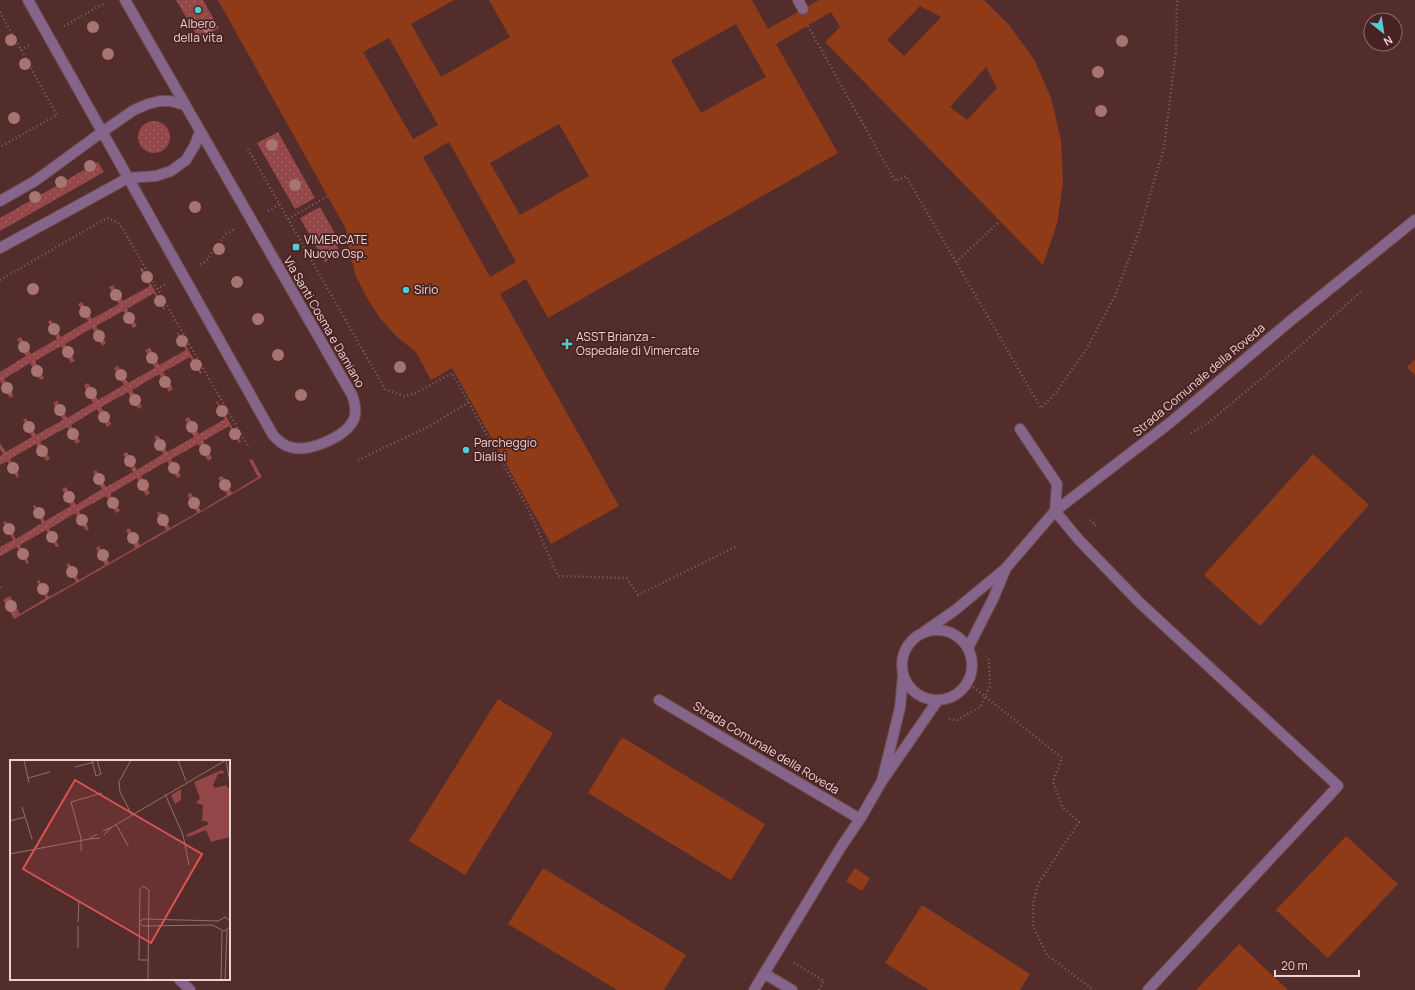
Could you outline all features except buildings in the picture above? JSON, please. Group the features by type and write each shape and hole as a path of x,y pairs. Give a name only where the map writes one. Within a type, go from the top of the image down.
{"street":[{"name":"Via Santi Cosma e Damiano","path":"28,0 273,435 281,443 291,448 314,446 324,443 344,431 354,420 356,412 352,395 125,0"},
{"path":"798,0 803,9"},
{"path":"0,201 35,182 134,110 160,101 170,101 185,105"},
{"path":"0,248 128,178 156,176 171,170 186,160 195,145 200,131"},
{"name":"Strada Comunale della Roveda","path":"882,781 900,708 904,653 910,643 918,635 954,611 1006,568 1055,511 1171,422 1289,322 1415,220"},
{"path":"1020,429 1057,484 1055,511 1079,540 1140,603 1338,786 1148,990"},
{"name":"Strada Comunale della Roveda","path":"968,648 993,599 1006,568"},
{"path":"903,675 908,685 916,693 926,698 938,700 950,698 960,691 967,682 971,671 972,660 968,648 961,639 951,633 940,630 928,631 918,635"},
{"name":"Strada Comunale della Roveda","path":"659,700 860,820"},
{"name":"Strada Comunale della Roveda","path":"754,990 840,847 860,820 882,781 938,700"},
{"path":"765,974 792,990"},
{"path":"180,980 190,990"}],"path":[{"path":"808,26 895,181 906,176 1041,408 1055,394 1087,348 1115,296 1141,226 1164,147 1176,50 1177,0"},
{"path":"0,12 57,115 0,147"},
{"path":"248,149 385,389 404,396 416,393 452,373 529,510 558,576 628,578 638,595 737,546"},
{"path":"288,219 328,196"},
{"path":"157,288 205,262 226,234 279,204"},
{"path":"0,280 107,218 117,222 123,229 249,448"},
{"path":"956,262 1000,221"},
{"path":"358,460 430,426 469,402"},
{"path":"967,682 1062,758 1053,782 1063,808 1079,822 1038,884 1033,904 1032,926 1047,955 1094,990"}],"shaded area":[{"path":"176,0 203,0 219,28 199,39"},
{"path":"157,121 163,123 168,128 170,137 168,146 163,151 151,153 145,151 140,146 138,134 140,128 145,123"},
{"path":"278,132 315,198 295,209 257,143"},
{"path":"98,162 104,172 0,231 0,218"},
{"path":"320,207 337,237 338,254 325,262 300,218"},
{"path":"142,268 165,309 164,310 154,293 127,309 137,326 133,328 123,311 96,326 106,343 102,346 92,328 65,344 75,361 71,363 61,346 35,361 44,378 40,380 30,363 4,379 14,396 10,398 0,381 0,372 26,356 17,339 21,337 31,354 57,339 48,322 51,320 61,337 88,321 78,304 82,302 92,319 119,304 109,287 113,285 123,301 150,286 140,269"},
{"path":"178,332 202,373 200,374 190,357 163,372 173,389 169,392 159,374 132,390 142,407 138,409 128,392 101,407 111,424 107,427 97,409 71,425 80,442 76,444 67,427 40,442 50,459 46,461 36,444 10,459 19,476 17,478 7,461 0,465 0,456 3,454 0,449 0,443 6,452 32,437 23,420 26,418 36,435 63,420 53,403 57,401 67,418 93,403 84,385 88,383 98,400 124,385 114,368 118,366 128,383 155,368 145,350 150,348 159,365 186,350 177,333"},
{"path":"217,401 241,442 239,443 229,426 203,441 212,458 208,461 198,444 171,459 181,476 177,478 167,461 141,476 150,493 146,496 137,478 110,494 120,511 116,513 106,496 79,511 89,529 86,531 75,513 49,529 59,546 56,547 46,530 20,545 29,563 27,564 17,547 0,556 0,547 13,540 3,522 6,521 16,539 42,523 33,506 35,505 45,521 71,506 62,489 66,487 76,505 102,489 93,472 96,470 106,487 133,472 123,454 127,452 137,470 163,454 154,437 158,435 167,452 194,437 185,419 189,417 199,434 225,419 216,402"},
{"path":"252,459 262,477 14,619 3,600 10,596 20,614 46,598 37,581 39,580 49,597 76,582 66,564 69,563 79,580 105,565 96,548 99,546 109,563 135,548 126,530 129,528 140,545 166,530 157,513 160,511 170,528 197,513 187,495 191,493 201,511 227,495 218,478 222,476 232,493 258,477 249,460"}],"place":[{"name":"Albero della vita","path":"198,10"},
{"name":"VIMERCATE Nuovo Osp.","path":"296,247"},
{"name":"Sirio","path":"406,290"},
{"name":"ASST Brianza - Ospedale di Vimercate","path":"567,344"},
{"name":"Parcheggio Dialisi","path":"466,450"}]}
